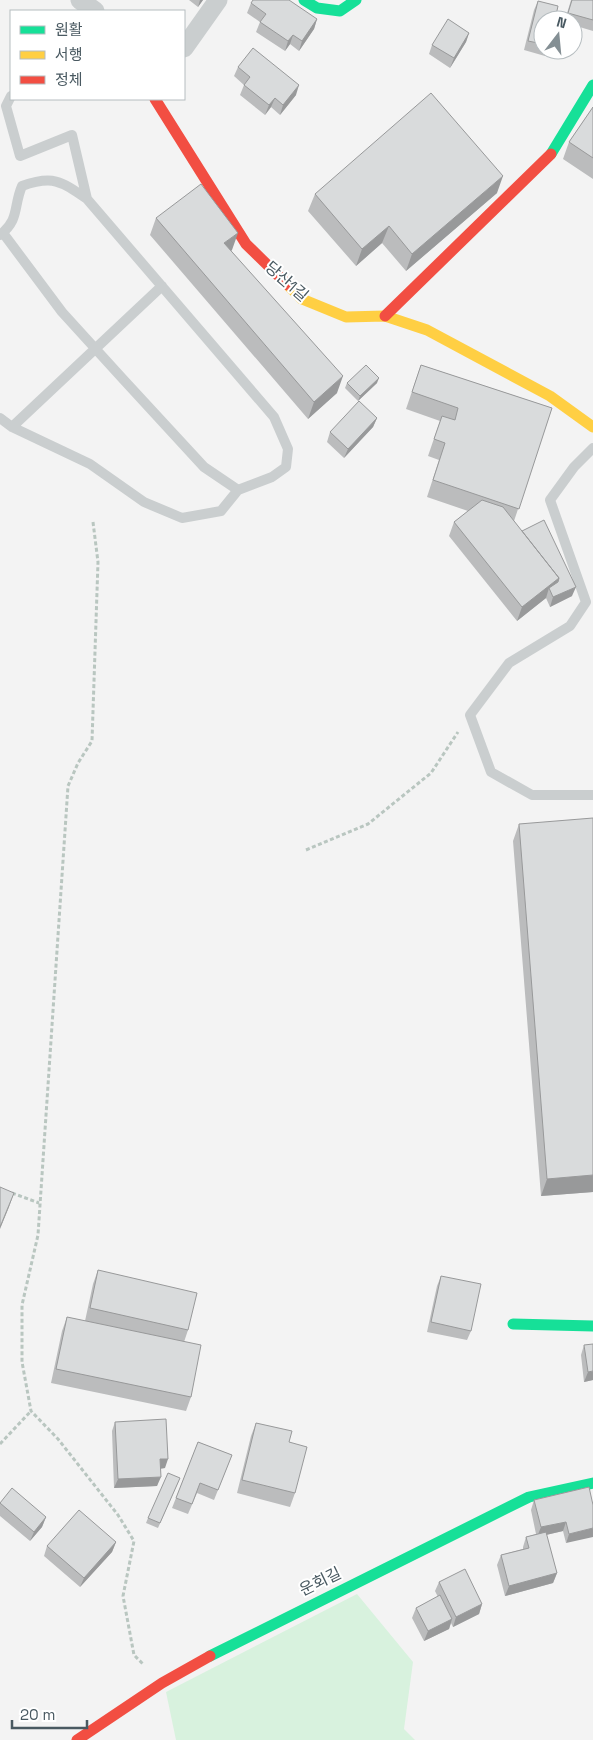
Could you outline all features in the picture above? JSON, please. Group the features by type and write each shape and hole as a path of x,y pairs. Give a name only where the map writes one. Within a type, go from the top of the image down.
{"street":[{"path":"80,0 95,10"},
{"path":"97,10 106,0"},
{"path":"185,47 218,0"},
{"path":"304,0 317,8 340,11 356,0"},
{"path":"385,316 551,154 593,85"},
{"name":"당산1길","path":"156,100 246,244 302,298 346,317 385,316 427,330 492,363 550,396 593,427"},
{"path":"513,1324 593,1326"},
{"name":"운회길","path":"77,1740 162,1683 231,1644 529,1497 593,1483"}],"lane":[{"path":"10,98 3,110 20,156 72,135 87,199"},
{"path":"0,418 12,427 90,464 144,502 182,518 221,511 238,490 272,477 286,467 288,449 274,417 87,199 66,184 43,179 22,186 16,199 15,218 1,234 62,312 204,468 238,490"},
{"path":"12,427 162,286"},
{"path":"593,448 574,467 550,500 586,602 570,626 509,663 470,715 492,772 532,794 593,795"}],"path":[{"path":"93,522 98,562 92,741 78,763 68,786 38,1235 22,1305 22,1362 31,1411 58,1439 118,1516 134,1541 123,1596 134,1655 162,1683"},
{"path":"306,850 368,824 431,773 470,715"},
{"path":"8,1191 39,1204"},
{"path":"0,1444 31,1411"}],"green space":[{"path":"357,1594 413,1662 404,1729 415,1740 176,1740 166,1692"}],"building":[{"path":"253,0 289,0 317,19 302,41 293,35 288,41 260,22 266,14 251,3"},
{"path":"572,0 593,0 593,20 583,17 583,10 569,10"},
{"path":"538,1 558,6 557,10 536,10"},
{"path":"448,19 469,33 454,58 432,45"},
{"path":"533,21 533,42 528,41"},
{"path":"253,48 299,85 283,105 275,98 269,105 244,85 250,77 238,67"},
{"path":"431,93 503,176 412,254 389,226 362,249 315,194"},
{"path":"593,107 593,158 569,142"},
{"path":"201,184 238,233 224,243 343,376 314,402 156,218"},
{"path":"366,365 379,378 360,396 347,383"},
{"path":"421,365 552,408 519,509 433,480 445,443 434,439 442,416 455,420 458,408 412,392"},
{"path":"359,401 377,418 348,449 330,432"},
{"path":"482,500 503,507 559,578 522,607 454,522"},
{"path":"544,520 576,587 553,597 549,588 558,582 559,578 522,531"},
{"path":"593,818 593,1175 547,1179 519,824"},
{"path":"0,1187 14,1193 0,1227"},
{"path":"98,1270 197,1293 188,1330 90,1308"},
{"path":"441,1276 481,1284 471,1331 431,1322"},
{"path":"67,1317 201,1345 191,1397 56,1369"},
{"path":"593,1344 593,1371 588,1372 584,1345"},
{"path":"166,1419 168,1459 160,1459 161,1477 118,1479 115,1422"},
{"path":"256,1423 292,1431 289,1442 307,1447 295,1493 242,1480"},
{"path":"198,1442 232,1455 218,1490 200,1483 192,1504 176,1498"},
{"path":"168,1473 180,1478 160,1523 148,1518"},
{"path":"589,1487 593,1505 593,1528 569,1534 566,1522 541,1527 534,1500"},
{"path":"12,1488 46,1517 34,1532 0,1503"},
{"path":"79,1510 116,1542 84,1578 47,1546"},
{"path":"546,1532 557,1573 509,1586 501,1555 529,1548 526,1537"},
{"path":"465,1569 482,1604 456,1617 439,1582"},
{"path":"440,1595 452,1619 428,1631 416,1608"}],"traffic: fast":[{"path":"304,0 317,8 340,11 356,0"},
{"path":"551,154 593,85"},
{"path":"513,1324 593,1326"},
{"path":"210,1656 529,1497 593,1483"}],"traffic: slow":[{"path":"288,285 302,299 346,317 385,316 427,330 550,396 593,427"}],"traffic: jam":[{"path":"156,100 246,244 288,285"},
{"path":"385,316 551,154"},
{"path":"77,1740 162,1683 210,1656"}]}
